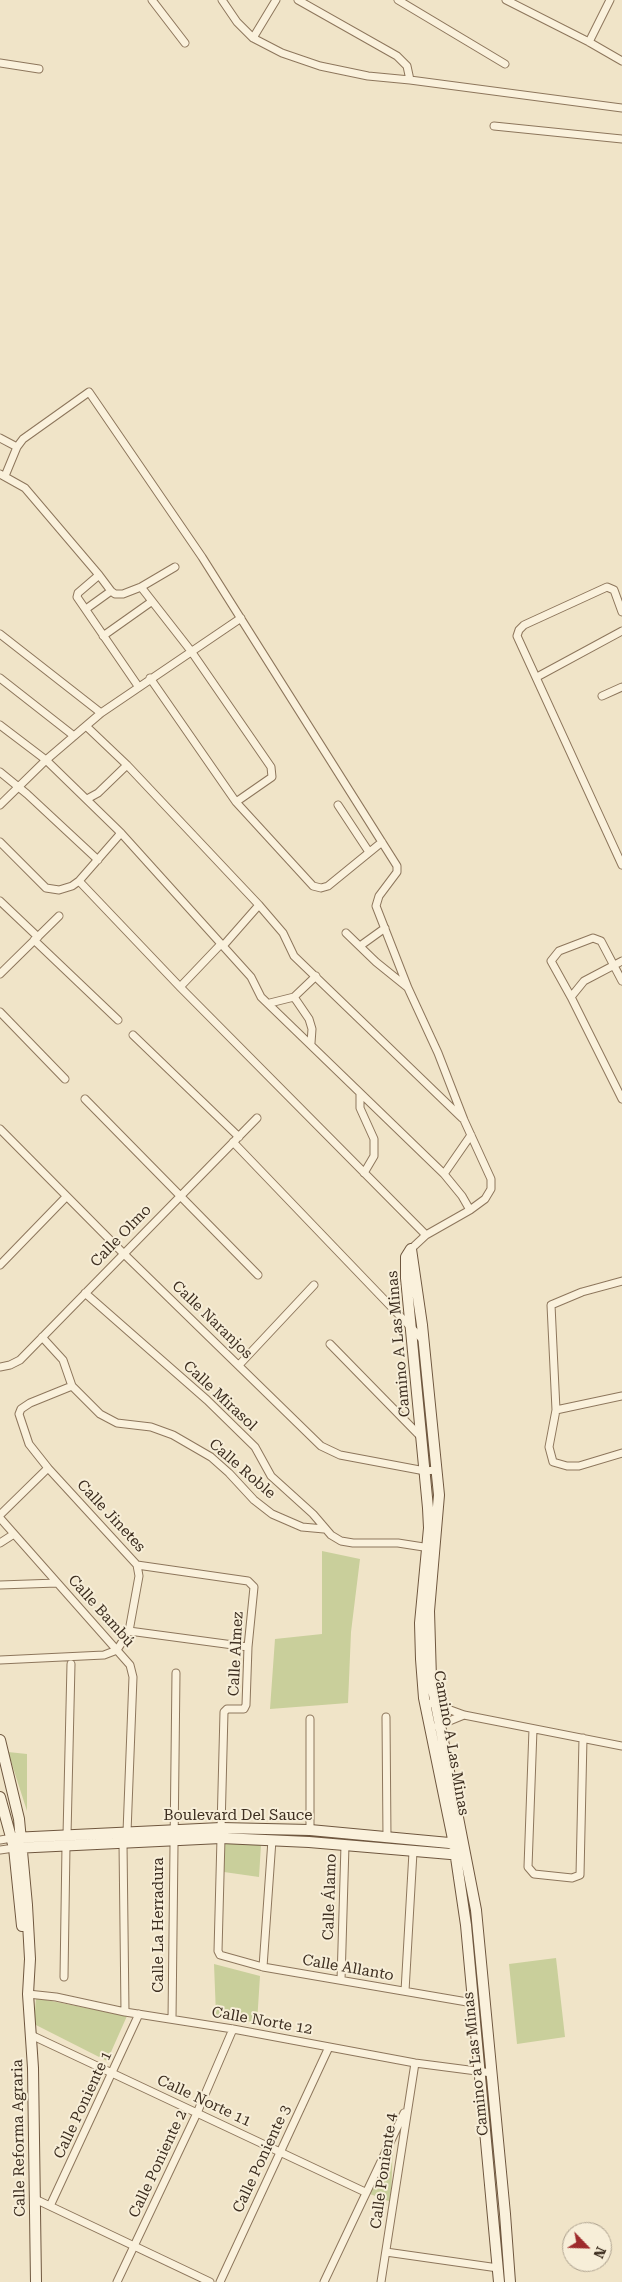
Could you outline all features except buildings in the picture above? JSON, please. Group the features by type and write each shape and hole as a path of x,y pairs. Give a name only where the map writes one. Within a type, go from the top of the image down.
{"street":[{"path":"152,0 185,43"},
{"path":"222,0 237,22 253,38 282,53 320,66 361,75 622,108"},
{"path":"253,38 276,0"},
{"path":"298,0 397,56 407,66 410,80"},
{"path":"398,0 505,64"},
{"path":"589,42 610,0"},
{"path":"510,1 622,61"},
{"path":"0,63 39,69"},
{"path":"494,126 622,139"},
{"path":"175,567 141,587 123,594 118,595 111,591 25,488 2,475 17,447 23,440 89,392 202,557 397,866 397,872 376,901 376,906 408,988 438,1053 464,1120 491,1179 492,1190 485,1199 470,1210 426,1235 411,1249"},
{"path":"0,438 17,447"},
{"path":"99,575 77,595 138,686"},
{"path":"141,587 191,651 271,766 272,778 236,802"},
{"path":"622,612 614,590 607,587 520,628 517,633 518,641 537,677 622,865"},
{"path":"86,609 111,591"},
{"path":"103,636 151,602"},
{"path":"0,805 17,786 101,712 241,618"},
{"path":"537,677 622,631"},
{"path":"0,634 101,712"},
{"path":"0,678 74,736"},
{"path":"150,678 236,802 290,863 317,888 328,886 382,842"},
{"path":"602,696 622,687"},
{"path":"0,725 46,760 121,833 251,977 258,992 360,1094 444,1174 462,1196 470,1210"},
{"path":"86,726 127,765 259,905 283,933 294,956 464,1120"},
{"path":"87,799 98,793 127,765"},
{"path":"0,772 98,860"},
{"path":"338,805 369,852"},
{"path":"0,842 46,888 59,890 72,886 79,881 121,833"},
{"path":"79,881 180,987 426,1235"},
{"path":"0,901 118,1020"},
{"path":"180,987 259,905"},
{"path":"0,974 59,916"},
{"path":"360,946 385,928"},
{"path":"346,933 393,977 408,988"},
{"path":"622,981 601,941 596,938 568,946 559,951 551,961 571,996 622,1099"},
{"path":"571,996 584,982 622,961"},
{"path":"270,1003 294,997 316,976"},
{"path":"294,997 309,1019 312,1029 311,1043"},
{"path":"0,1012 65,1079"},
{"path":"133,1035 236,1140 423,1340"},
{"path":"360,1094 360,1108 374,1139 374,1156 364,1173"},
{"path":"85,1099 258,1275"},
{"name":"Calle Olmo","path":"0,1367 20,1360 257,1118"},
{"name":"Calle Naranjos","path":"0,1129 66,1197 326,1450 340,1455 425,1471 436,1470"},
{"path":"444,1174 471,1134"},
{"path":"0,1265 66,1197"},
{"name":"Camino A Las Minas","path":"411,1249 406,1257 423,1340 436,1470 438,1512 430,1548"},
{"name":"Camino A Las Minas","path":"411,1278 412,1328 430,1548 428,1634 430,1703 459,1844"},
{"path":"622,1281 582,1292 551,1306 556,1410 550,1432 549,1447 551,1458 556,1464 567,1466 580,1466 622,1452"},
{"path":"238,1365 314,1285"},
{"name":"Calle Mirasol","path":"85,1293 207,1400 255,1447 271,1476 312,1514 324,1529"},
{"name":"Calle Roble","path":"42,1337 63,1360 72,1386 100,1414 116,1422 164,1431 203,1451 229,1473 254,1500 272,1514 302,1527 324,1529 341,1541 398,1543 430,1548"},
{"path":"330,1344 422,1438"},
{"name":"Calle Jinetes","path":"72,1386 30,1403 21,1409 19,1414 29,1444 48,1468 136,1564 251,1582"},
{"path":"556,1410 622,1396"},
{"path":"0,1516 48,1468"},
{"name":"Calle Bambú","path":"0,1516 130,1665 133,1677 128,1832"},
{"path":"0,1542 14,1534"},
{"path":"0,1660 104,1655 117,1650 129,1631 139,1576 136,1564"},
{"name":"Calle Almez","path":"220,1955 218,1951 224,1711 246,1707 248,1647 254,1587 251,1582"},
{"path":"0,1585 57,1583"},
{"path":"129,1631 248,1647"},
{"path":"68,1835 71,1664"},
{"name":"Calle La Herradura","path":"172,2019 176,1673"},
{"path":"430,1703 464,1715 622,1746"},
{"path":"436,1726 464,1715"},
{"path":"386,1717 387,1838"},
{"path":"310,1719 310,1830"},
{"path":"532,1729 528,1867 534,1874 572,1878 580,1875 584,1738"},
{"path":"0,1740 17,1843"},
{"path":"0,1797 17,1843"},
{"name":"Boulevard Del Sauce","path":"17,1843 68,1835 128,1832 173,1835 310,1830 459,1844"},
{"name":"Boulevard Del Sauce","path":"221,1833 272,1840 345,1844 413,1852 461,1855"},
{"name":"Boulevard Del Sauce","path":"17,1843 66,1846 123,1843 173,1835"},
{"path":"0,1840 17,1843"},
{"path":"263,1967 272,1840"},
{"path":"0,1850 17,1843"},
{"name":"Calle Reforma Agraria","path":"17,1843 24,1964 28,1974 31,2035 36,2282"},
{"path":"123,1843 125,2012"},
{"name":"Calle Álamo","path":"341,1980 345,1844"},
{"name":"Camino a Las Minas","path":"459,1844 477,1918 510,2282"},
{"path":"64,1977 66,1846"},
{"path":"405,1992 413,1852"},
{"name":"Camino a Las Minas","path":"461,1855 479,2072 493,2195 499,2282"},
{"name":"Calle Allanto","path":"220,1955 263,1967 473,2003"},
{"name":"Calle Norte 12","path":"28,1994 56,1997 125,2012 233,2029 415,2064 492,2073"},
{"name":"Calle Poniente 1","path":"50,2206 114,2073 139,2014"},
{"name":"Calle Poniente 2","path":"118,2282 197,2113 233,2029"},
{"name":"Calle Norte 11","path":"31,2035 365,2192"},
{"name":"Calle Poniente 3","path":"220,2282 329,2047"},
{"name":"Calle Poniente 4","path":"381,2282 415,2064"},
{"path":"324,2282 365,2192 407,2108"},
{"path":"34,2199 210,2282"},
{"path":"386,2252 498,2268"}],"green space":[{"path":"322,1551 360,1559 351,1632 348,1703 270,1709 275,1639 322,1634"},
{"path":"8,1752 27,1754 27,1811"},
{"path":"224,1839 261,1845 259,1877 224,1872"},
{"path":"556,1958 565,2037 517,2044 509,1964"},
{"path":"214,1964 260,1976 257,2023 216,2015"},
{"path":"36,1998 127,2016 107,2061 34,2024"},
{"path":"393,2140 391,2202 370,2194"}]}
